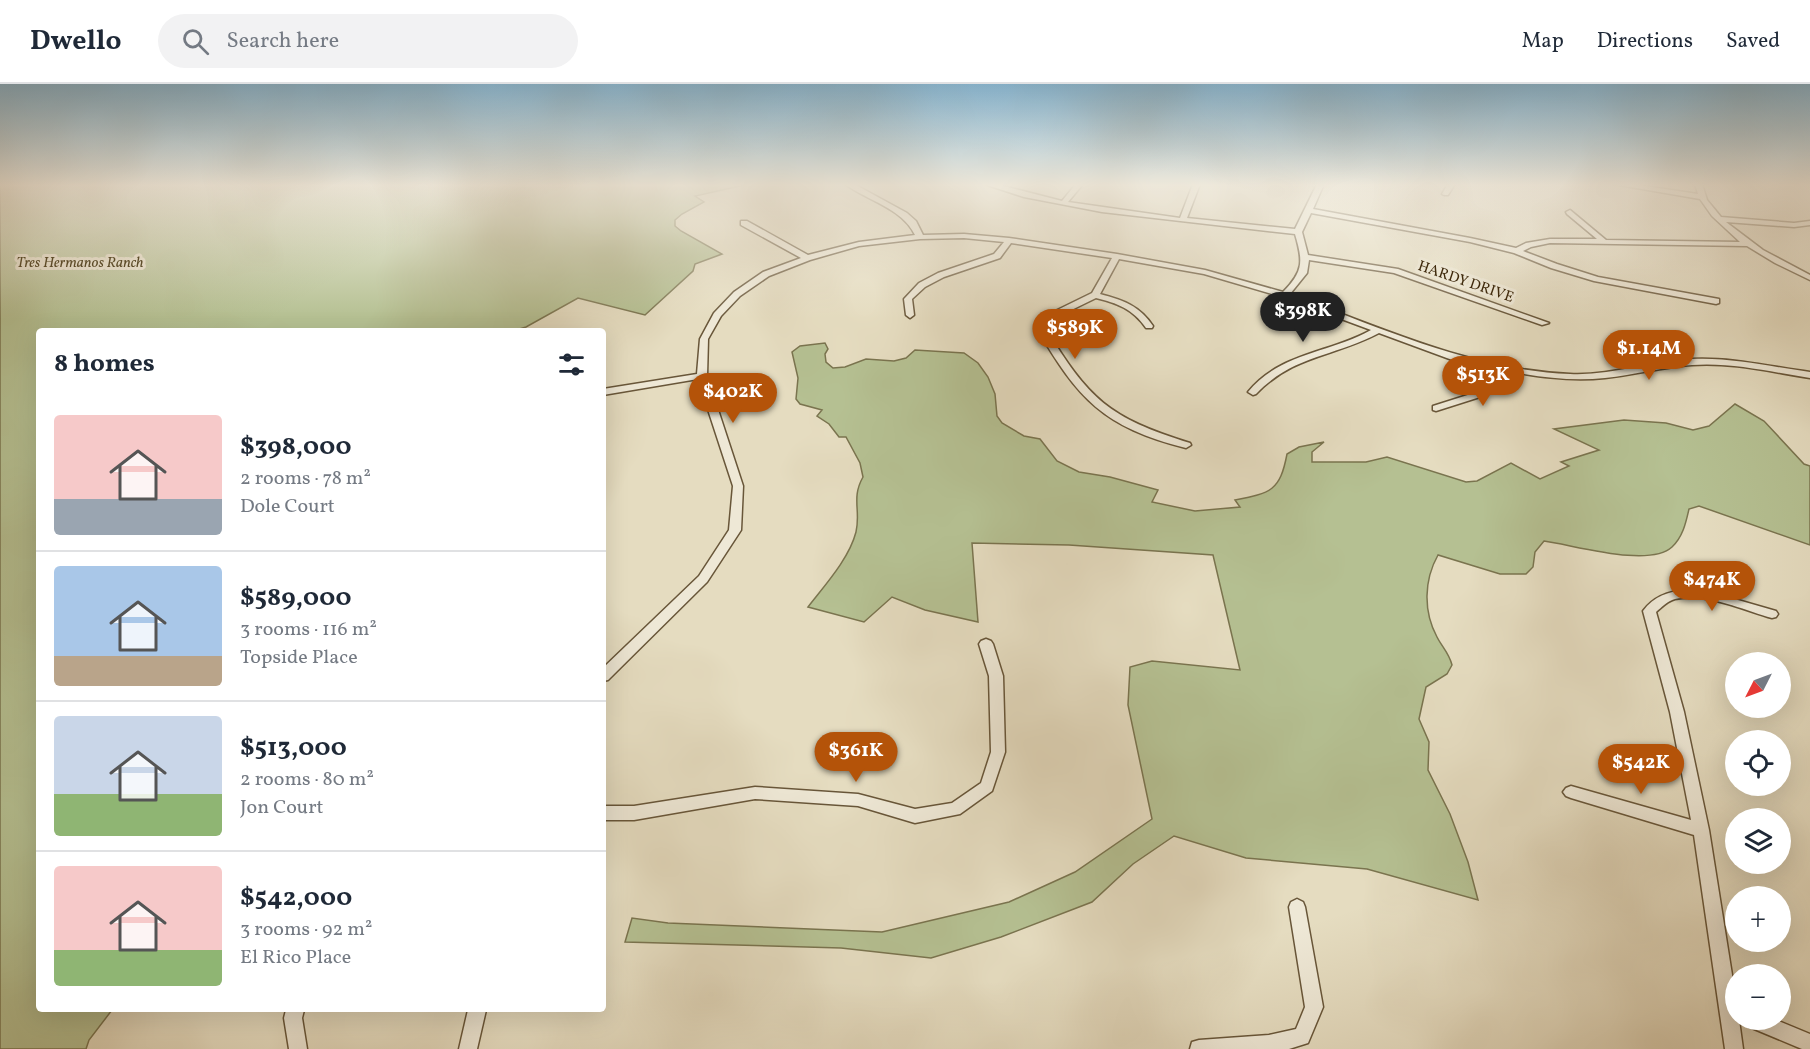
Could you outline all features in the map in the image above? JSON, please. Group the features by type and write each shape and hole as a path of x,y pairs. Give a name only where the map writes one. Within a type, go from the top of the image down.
{"street":[{"path":"755,229 807,258"},
{"path":"916,229 920,237"},
{"path":"1272,229 1298,232"},
{"path":"1285,295 1303,278 1305,257 1298,232 1299,229"},
{"path":"1411,229 1517,251 1554,266 1597,279 1716,301"},
{"path":"1589,229 1603,241"},
{"path":"1732,229 1752,244 1810,278"},
{"path":"606,672 703,579 735,530 738,486 702,376 704,339 717,315 737,294 766,274 807,258 859,244 920,237 964,236 1009,240 1205,272 1285,295 1434,351 1492,367 1535,374 1572,377 1606,375 1691,362 1718,362 1810,375"},
{"path":"910,315 908,299 922,285 997,256 1009,240"},
{"path":"1517,251 1529,245 1550,241 1752,244"},
{"path":"1116,256 1095,295 1048,318 1040,327 1062,365 1083,393 1113,418 1152,436 1186,445"},
{"name":"HARDY DRIVE","path":"1305,257 1395,271 1545,323"},
{"path":"1095,295 1126,303 1143,315 1149,326"},
{"path":"1254,392 1264,379 1286,363 1352,343 1378,330"},
{"path":"1436,408 1477,395 1489,385 1492,367"},
{"path":"606,392 702,376"},
{"path":"1725,971 1701,830 1677,712 1649,611 1665,598 1687,594 1709,595 1772,614"},
{"path":"606,813 634,813 755,793 858,800 915,816 955,809 987,787 998,752 996,676 986,644"},
{"path":"1571,792 1701,830"},
{"path":"1199,1049 1269,1044 1302,1037 1314,1007 1297,907"},
{"path":"294,1012 293,1018 298,1049"},
{"path":"468,1049 477,1012"},
{"path":"1733,1030 1734,1049"},
{"path":"1778,1030 1810,1043"}],"green space":[{"name":"Tres Hermanos Ranch","path":"0,229 679,229 722,254 695,264 693,271 645,315 578,298 523,328 36,328 36,1012 110,1012 89,1040 86,1049 0,1049"},
{"path":"825,343 828,349 825,354 826,362 833,368 845,367 866,359 894,361 906,358 915,350 964,353 978,363 988,377 995,394 997,416 1002,423 1024,436 1040,439 1057,461 1079,472 1110,477 1158,490 1152,502 1195,511 1240,507 1235,500 1265,492 1277,483 1287,454 1299,447 1324,442 1312,452 1312,462 1366,462 1387,457 1466,482 1477,481 1511,463 1540,479 1569,466 1561,462 1599,450 1554,429 1624,420 1666,423 1693,430 1709,426 1735,404 1764,421 1804,464 1810,466 1810,545 1699,506 1689,509 1679,539 1672,547 1661,553 1629,555 1544,541 1535,552 1533,567 1526,574 1500,574 1438,555 1430,575 1427,606 1432,627 1452,665 1447,674 1426,687 1419,719 1429,742 1428,770 1450,814 1468,862 1478,900 1367,869 1246,858 1174,836 1133,864 1092,902 1001,937 931,958 841,948 625,942 632,918 668,923 882,932 1009,902 1075,872 1152,819 1128,705 1130,667 1152,661 1240,670 1213,555 1069,545 972,543 978,622 925,610 892,597 864,622 808,607 836,571 853,542 857,524 858,491 863,477 860,463 846,437 839,437 829,424 817,416 822,410 800,404 796,399 798,378 792,352 800,346"}]}
